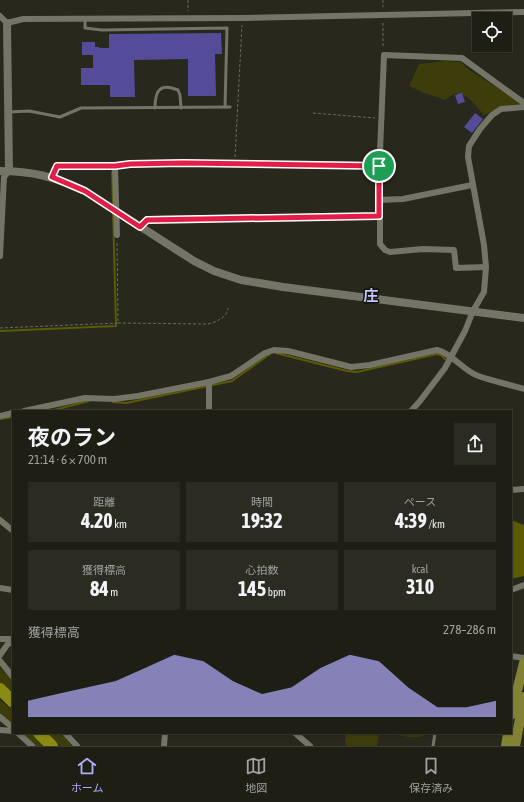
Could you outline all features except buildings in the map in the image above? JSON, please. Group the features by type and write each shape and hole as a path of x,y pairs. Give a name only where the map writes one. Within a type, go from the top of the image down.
{"highway":[{"path":"0,689 12,701"},
{"path":"0,695 12,707"},
{"path":"40,734 52,746"},
{"path":"46,734 58,746"}],"main road":[{"path":"512,711 524,663"},
{"path":"515,746 524,697"},
{"path":"506,746 508,734"}],"street":[{"path":"7,23 23,19 242,18 524,12"},
{"path":"0,16 7,23 9,112 9,171 4,177 0,256"},
{"path":"486,267 456,268 454,250 423,249 390,252 385,250 380,244 378,200 384,55 462,58 524,103"},
{"path":"411,410 420,401 445,368 484,292 486,267 484,245 472,185 468,157 469,146 480,129 492,115 502,109 524,107"},
{"path":"52,177 57,166 115,166 130,164 175,163 379,166"},
{"path":"115,166 117,235"},
{"path":"0,171 35,173 52,177 85,191 194,261 214,271 241,280 283,287 524,318"},
{"path":"378,200 403,200 472,185"},
{"path":"140,227 147,220 379,216"},
{"path":"29,410 85,398 114,399 138,396 209,382 231,376 265,353 274,350 294,353 351,367 370,365 437,350 443,352 463,368 476,375 524,389"},
{"path":"209,382 209,410"},
{"path":"0,416 12,413"},
{"path":"512,490 524,489"},
{"path":"0,520 12,530"},
{"path":"512,590 524,585"},
{"path":"0,588 12,590"},
{"path":"0,639 12,640"},
{"path":"0,655 12,641"},
{"path":"512,656 524,658"},
{"path":"0,661 12,676"},
{"path":"0,717 12,728"},
{"path":"0,730 12,729"},
{"path":"19,734 32,746"},
{"path":"66,734 77,746"},
{"path":"164,746 165,734"},
{"path":"296,734 310,746"}],"lane":[{"path":"85,19 85,28 102,30 227,28 225,107"},
{"path":"155,108 155,97 160,89 171,87 178,90 181,108"},
{"path":"9,112 29,111 60,117 81,108 230,107"},
{"path":"433,746 434,734"}],"path":[{"path":"188,0 188,18"},
{"path":"383,0 384,55"},
{"path":"234,164 242,18"},
{"path":"314,113 381,119"},
{"path":"117,235 118,323"},
{"path":"0,328 118,323 208,324 221,319 227,312 228,308"}],"shaded area":[{"path":"446,61 461,62 469,70 519,101 519,104 503,106 484,115 471,100 463,95 454,94 445,100 409,86 419,64"},
{"path":"512,520 524,525 524,576 512,579"},
{"path":"0,667 12,681 12,697 0,683"},
{"path":"0,700 12,710 12,724 0,714"},
{"path":"23,734 36,734 48,746 35,746"},
{"path":"49,734 62,734 72,746 61,746"},
{"path":"346,734 379,734 377,746 347,746 345,742"},
{"path":"395,734 428,734 421,737 406,737"}],"waterway":[{"path":"112,172 113,207"},
{"path":"0,331 116,326 113,211"},
{"path":"276,353 347,371 357,372 437,354 441,355 445,359"},
{"path":"113,402 126,403 232,381 270,354"},
{"path":"54,410 89,401"},
{"path":"0,419 12,417"}],"district":[{"name":"庄","path":"371,295"}],"route":[{"path":"183,163 379,166 379,216 147,220 140,227 85,191 52,177 57,166 115,166 130,164 183,163"}]}
